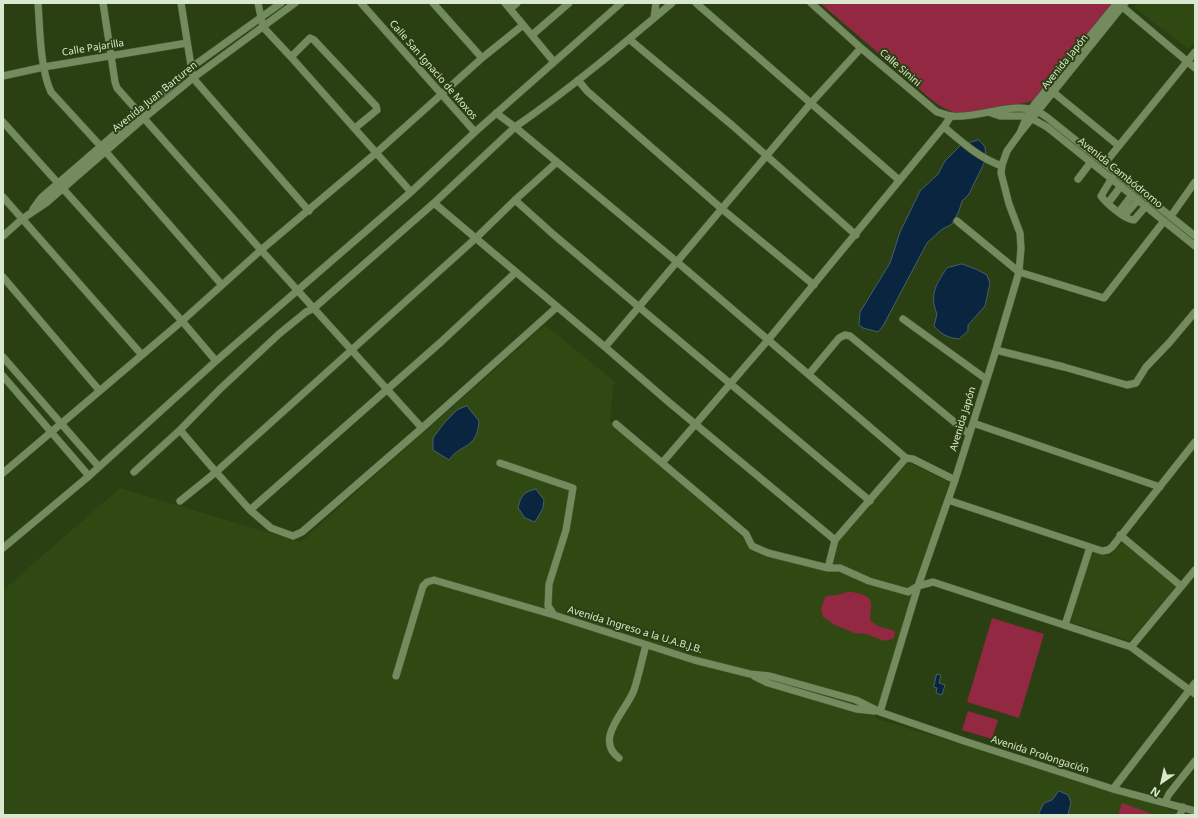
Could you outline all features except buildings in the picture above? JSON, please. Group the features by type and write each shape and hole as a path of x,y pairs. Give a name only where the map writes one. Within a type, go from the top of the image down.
{"street":[{"path":"38,3 44,67 48,86 51,92 222,285"},
{"path":"103,3 110,56 117,88 260,250 422,428"},
{"path":"180,3 193,78 309,211"},
{"path":"258,3 263,27 355,128 410,192"},
{"name":"Avenida Juan Barturen","path":"3,236 32,211 46,203 61,185 141,116 191,68 281,3"},
{"name":"Avenida Juan Barturen","path":"141,116 295,3"},
{"name":"Calle San Ignacio de Moxos","path":"361,3 475,132"},
{"path":"433,3 482,58"},
{"path":"517,3 508,6 554,62"},
{"path":"532,35 569,3"},
{"path":"4,546 89,476 216,361 410,192 496,113 621,3"},
{"path":"654,18 656,3"},
{"path":"134,472 180,430 220,389 251,362 279,334 306,312 314,308 434,203 515,127 629,40 672,3"},
{"path":"696,3 899,180"},
{"name":"Calle Sinini","path":"811,3 861,48 937,112 951,116 989,112 1000,116 1032,114"},
{"path":"1121,4 1195,68"},
{"name":"Avenida Japón","path":"1032,114 1053,92 1121,4"},
{"name":"Avenida Japón","path":"880,712 918,586 955,480 1019,272 1021,248 1020,233 1003,182 1002,166 1007,151 1032,114 1121,4"},
{"path":"3,473 142,355 260,250 309,211 376,153 482,58 523,25"},
{"path":"291,57 310,38 314,40 376,106 377,110 355,128"},
{"path":"629,40 733,126 856,235"},
{"name":"Calle Pajarilla","path":"3,76 44,67 187,43"},
{"path":"605,346 811,103 861,48"},
{"path":"1105,163 1195,52"},
{"path":"578,80 587,91 722,209 814,285"},
{"path":"1053,92 1119,146"},
{"path":"496,113 515,127 676,261 906,458 913,459 955,480"},
{"name":"Avenida Cambódromo","path":"1032,114 1195,246"},
{"name":"Avenida Cambódromo","path":"1032,114 1048,118 1195,236"},
{"path":"662,463 731,384 856,235 951,116"},
{"path":"3,122 182,320 216,361"},
{"path":"944,126 982,157 1002,166"},
{"path":"180,501 216,472 352,350 476,238 557,162"},
{"path":"1078,179 1091,162"},
{"path":"1112,178 1101,196 1121,214 1129,220 1134,220 1146,206"},
{"path":"1171,216 1195,182"},
{"path":"1108,203 1120,186"},
{"path":"3,197 142,355"},
{"path":"1121,214 1135,197"},
{"path":"515,200 554,235 870,501"},
{"path":"434,203 605,346 695,424 835,540"},
{"path":"957,221 1019,272 1104,298 1164,221"},
{"path":"250,510 516,272"},
{"path":"3,277 99,390"},
{"path":"180,430 250,510 271,528 293,536 302,532 422,428 557,306"},
{"path":"996,350 1127,385 1136,383 1146,367 1169,343 1195,312"},
{"path":"903,319 986,379"},
{"path":"809,374 840,338 845,335 850,336 969,434"},
{"path":"3,357 99,467"},
{"path":"3,376 89,476"},
{"path":"973,423 1160,487"},
{"path":"616,424 746,534 752,546 768,553 828,568 840,568 869,581 908,592 918,586 933,582 1065,625 1131,647 1192,691"},
{"path":"948,500 1102,551 1108,550 1195,442"},
{"path":"828,568 835,540 906,458"},
{"name":"Avenida Ingreso a la U.A.B.J.B.","path":"500,463 573,488 566,530 549,584 548,606 554,615 694,660 750,674 768,683 856,709 880,712"},
{"path":"1120,536 1181,586"},
{"path":"1065,625 1090,547"},
{"path":"1131,647 1195,570"},
{"path":"396,676 423,586 427,582 434,580 554,615"},
{"path":"619,758 611,750 611,730 634,690 646,644"},
{"path":"1113,789 1192,691 1195,683"},
{"name":"Avenida Prolongación","path":"880,712 1113,789 1195,811"},
{"path":"1165,802 1169,794 1195,761"},
{"path":"1180,815 1183,807"}],"shaded area":[{"path":"820,3 1113,3 1038,99 996,109 962,113 948,110 928,97"},
{"path":"1137,3 1195,3 1195,42 1188,49 1134,7"},
{"path":"545,325 614,381 610,422 743,538 751,551 832,573 839,540 908,462 949,482 875,718 1179,812 1178,815 3,815 3,590 120,488 300,542"},
{"path":"1125,540 1176,586 1130,641 1071,622 1091,550 1110,556"},
{"path":"847,592 859,593 867,597 871,603 870,620 878,626 895,631 894,638 885,641 866,634 854,633 835,625 823,617 821,609 825,597"},
{"path":"992,618 1044,634 1019,718 967,702"},
{"path":"968,711 998,720 992,739 962,730"},
{"path":"1122,803 1155,815 1118,815"}],"water":[{"path":"979,140 985,147 986,159 969,194 962,201 959,211 952,224 941,230 927,243 883,326 878,332 863,328 859,325 860,312 890,263 900,232 920,191 938,174 945,161 961,145"},
{"path":"962,264 987,275 990,283 985,306 968,325 968,331 959,339 951,338 945,335 934,326 937,314 934,295 937,285 947,268"},
{"path":"467,406 479,421 478,430 472,441 454,454 449,460 433,450 433,438 445,422 457,410"},
{"path":"536,489 544,500 543,508 535,522 525,518 518,508 523,495"},
{"path":"937,674 941,675 939,683 945,685 942,695 936,693 937,688 934,687"},
{"path":"1059,791 1068,795 1071,802 1068,815 1038,815 1044,803 1052,800"}]}
